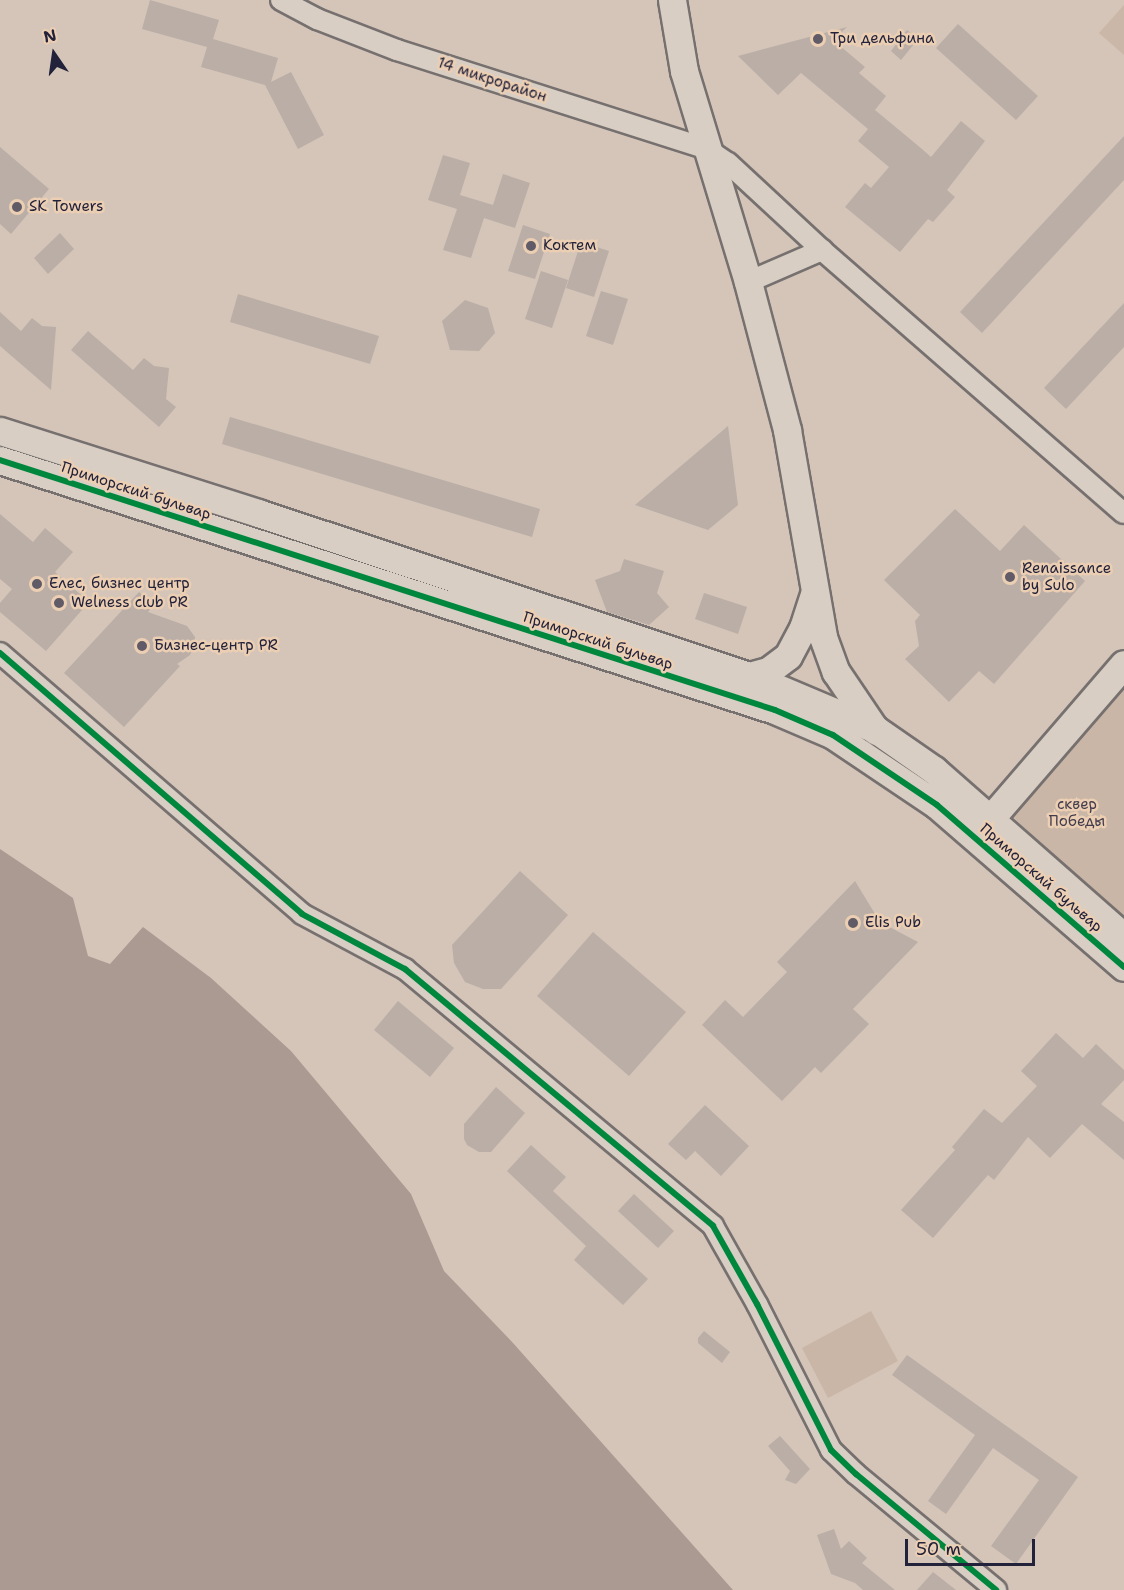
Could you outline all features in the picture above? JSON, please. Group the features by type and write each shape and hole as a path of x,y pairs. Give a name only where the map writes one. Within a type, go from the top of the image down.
{"street":[{"name":"14 микрорайон","path":"281,0 317,20 397,50 707,149 728,163 822,250 1124,513"},
{"path":"672,0 684,71 748,282 787,430 823,638 836,672 875,729 888,771"},
{"path":"748,282 822,250"},
{"name":"Приморский бульвар","path":"0,431 748,676 875,729 934,770 982,828 1124,966"},
{"name":"Приморский бульвар","path":"0,460 776,710 833,735 937,805 982,828 1124,937"},
{"path":"748,676 768,670 789,656 803,628 814,594"},
{"path":"0,653 302,914 405,969 713,1226 757,1304 831,1450 855,1474 996,1590"},
{"path":"982,828 1124,664"}],"shaded area":[{"path":"1124,5 1124,55 1099,33"},
{"path":"0,849 73,898 88,956 110,964 143,927 211,978 291,1051 411,1194 444,1271 513,1343 733,1590 0,1590"}],"green space":[{"name":"сквер Победы","path":"1124,688 1124,920 1011,815"},
{"path":"871,1311 898,1361 828,1398 802,1348"}],"building":[{"path":"150,0 219,20 213,39 278,58 271,82 291,72 324,135 298,149 265,85 201,67 207,47 142,29"},
{"path":"958,24 1038,96 1016,120 936,48"},
{"path":"847,27 833,40 865,67 859,73 886,96 875,110 931,157 961,121 985,141 947,190 955,197 933,222 928,219 900,252 845,207 865,183 871,188 889,167 858,141 868,129 801,73 778,95 738,56"},
{"path":"907,30 918,39 901,60 891,51"},
{"path":"1124,136 1124,180 982,333 960,312"},
{"name":"SK Towers","path":"0,147 49,189 11,234 0,224"},
{"path":"443,155 470,163 460,195 493,205 503,174 530,183 515,228 484,218 471,258 443,250 457,209 428,200"},
{"path":"523,225 550,234 535,279 508,271"},
{"path":"60,233 74,249 48,274 34,258"},
{"path":"581,242 609,251 594,297 566,288"},
{"path":"541,271 568,280 552,328 525,319"},
{"path":"601,291 628,299 613,345 586,336"},
{"path":"238,294 379,336 370,364 230,322"},
{"path":"465,300 488,308 495,333 479,351 450,350 442,321"},
{"path":"1124,303 1124,347 1066,409 1044,388"},
{"path":"0,312 21,331 32,318 42,326 56,327 51,390 0,346"},
{"path":"88,331 133,370 144,358 154,366 169,368 166,399 176,407 159,427 71,350"},
{"path":"230,417 540,509 532,537 222,444"},
{"path":"728,426 738,505 708,530 635,505"},
{"path":"955,509 1000,551 1024,525 1085,581 994,684 979,671 949,702 905,659 919,646 915,621 920,615 884,580"},
{"name":"Елес, бизнес центр","path":"0,514 33,542 45,528 73,552 55,572 89,602 46,651 0,612 0,603 12,589 0,579"},
{"path":"624,559 664,571 657,593 669,607 649,625 607,612 595,580 620,571"},
{"name":"Бизнес-центр PR","path":"139,592 154,605 148,612 187,626 195,637 195,643 190,655 177,664 180,666 124,727 64,673"},
{"path":"704,593 747,607 738,634 695,619"},
{"path":"520,871 568,915 501,989 483,989 465,982 454,963 452,945"},
{"path":"855,881 880,922 918,942 853,1009 869,1024 821,1073 815,1067 782,1101 702,1025 725,1000 743,1017 787,972 777,962"},
{"path":"593,932 686,1012 629,1076 537,996"},
{"path":"398,1001 454,1048 430,1077 374,1030"},
{"path":"1056,1033 1083,1058 1096,1044 1124,1070 1124,1080 1101,1104 1124,1122 1124,1160 1082,1124 1050,1158 1028,1137 994,1180 988,1175 933,1238 901,1210 955,1150 952,1147 984,1109 1002,1123 1037,1086 1021,1071"},
{"path":"496,1087 525,1113 491,1152 479,1152 467,1145 464,1139 464,1124"},
{"path":"705,1105 749,1146 721,1176 695,1151 686,1160 668,1144"},
{"path":"531,1145 566,1177 553,1191 648,1279 623,1305 574,1260 586,1246 507,1171"},
{"path":"634,1194 674,1231 658,1248 618,1211"},
{"path":"704,1331 730,1352 722,1363 698,1343 698,1338"},
{"path":"907,1355 1078,1477 1016,1564 991,1546 1039,1480 993,1448 946,1514 928,1501 975,1435 892,1375"},
{"path":"780,1436 810,1469 796,1484 785,1480 790,1471 768,1446"},
{"path":"834,1529 841,1549 849,1541 867,1558 862,1563 895,1590 863,1590 855,1583 831,1574 817,1535"},
{"path":"933,1572 956,1590 917,1590"}],"cycle path":[{"path":"0,460 775,710 833,735 937,805 1124,967"},
{"path":"0,653 302,914 405,969 713,1226 757,1304 831,1450 856,1474 996,1590"}],"place":[{"name":"Три дельфина","path":"818,39"},
{"name":"SK Towers","path":"17,207"},
{"name":"Коктем","path":"531,246"},
{"name":"Renaissance by Sulo","path":"1010,577"},
{"name":"Елес, бизнес центр","path":"37,584"},
{"name":"Welness club PR","path":"59,603"},
{"name":"Бизнес-центр PR","path":"142,646"},
{"name":"Elis Pub","path":"853,923"}]}
